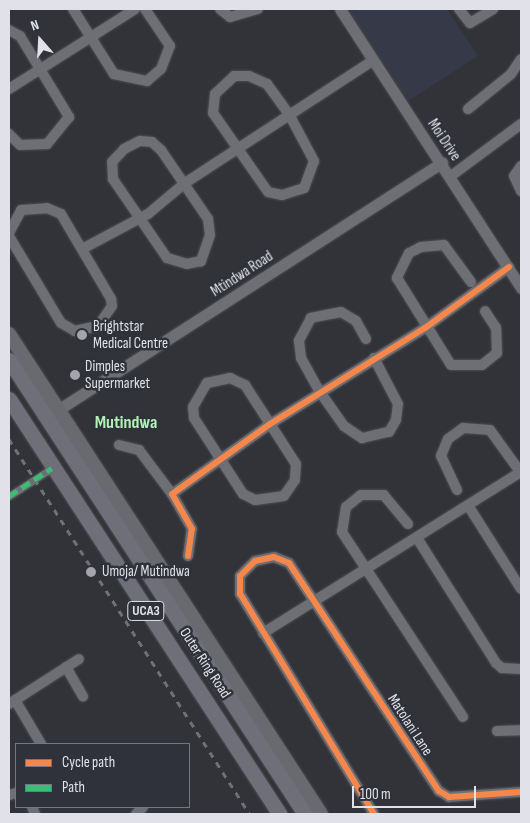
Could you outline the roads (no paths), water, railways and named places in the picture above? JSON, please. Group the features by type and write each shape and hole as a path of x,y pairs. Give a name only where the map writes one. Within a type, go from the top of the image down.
{"main road":[{"name":"UCA3","path":"9,334 321,814"},
{"name":"Outer Ring Road","path":"9,360 305,814"},
{"name":"Outer Ring Road","path":"9,399 52,468 280,814"}],"street":[{"path":"73,9 91,38 121,79 154,78 170,46 145,9"},
{"path":"9,89 135,9"},
{"path":"220,9 230,17 258,9"},
{"name":"Moi Drive","path":"340,9 372,61 442,163 521,288"},
{"path":"458,9 470,23 492,9"},
{"path":"9,30 20,36 62,103 68,123 47,144 20,144 9,134"},
{"path":"468,109 511,74 521,59"},
{"path":"84,248 160,206 185,182 238,150 372,61"},
{"path":"234,76 259,79 290,116 314,161 304,188 282,195 268,192 238,150 211,107 224,81 234,76"},
{"path":"450,176 521,124"},
{"path":"140,141 152,142 185,182 211,227 201,261 187,264 166,258 137,218 110,171 124,149 140,141"},
{"name":"Mtindwa Road","path":"58,410 442,163"},
{"path":"519,187 514,176 521,166"},
{"path":"47,208 61,214 84,248 112,306 98,326 75,331 61,323 9,235 21,210 47,208"},
{"path":"471,282 444,245 421,247 409,253 397,278 425,328 451,365 482,365 496,353 498,337 485,311"},
{"path":"172,494 270,424 425,328 509,268"},
{"path":"366,339 356,322 341,312 318,315 304,325 299,352 320,392 351,433 362,438 389,432 398,404 374,358"},
{"path":"239,381 296,464 295,480 284,496 249,498 219,459 192,412 206,383 239,381"},
{"path":"374,814 263,633 468,507 521,472 490,430 463,428 448,439 441,456 458,490"},
{"path":"119,445 139,450 172,494 192,529 188,556"},
{"path":"9,496 52,468"},
{"path":"408,524 384,495 351,500 342,532 365,570 463,716"},
{"path":"468,507 521,590"},
{"path":"417,538 496,663 502,668 521,668"},
{"name":"Matolani Lane","path":"263,633 238,584 255,561 274,557 290,564 313,603 439,791 449,797 521,792"},
{"path":"40,743 12,702 79,659"},
{"path":"66,667 83,696"},
{"path":"497,732 521,730"}],"railway":[{"path":"9,439 250,814"}],"place":[{"name":"Brightstar Medical Centre","path":"82,335"},
{"name":"Dimples Supermarket","path":"75,375"},
{"name":"Umoja/ Mutindwa","path":"91,572"}],"district":[{"name":"Mutindwa","path":"126,423"}]}
